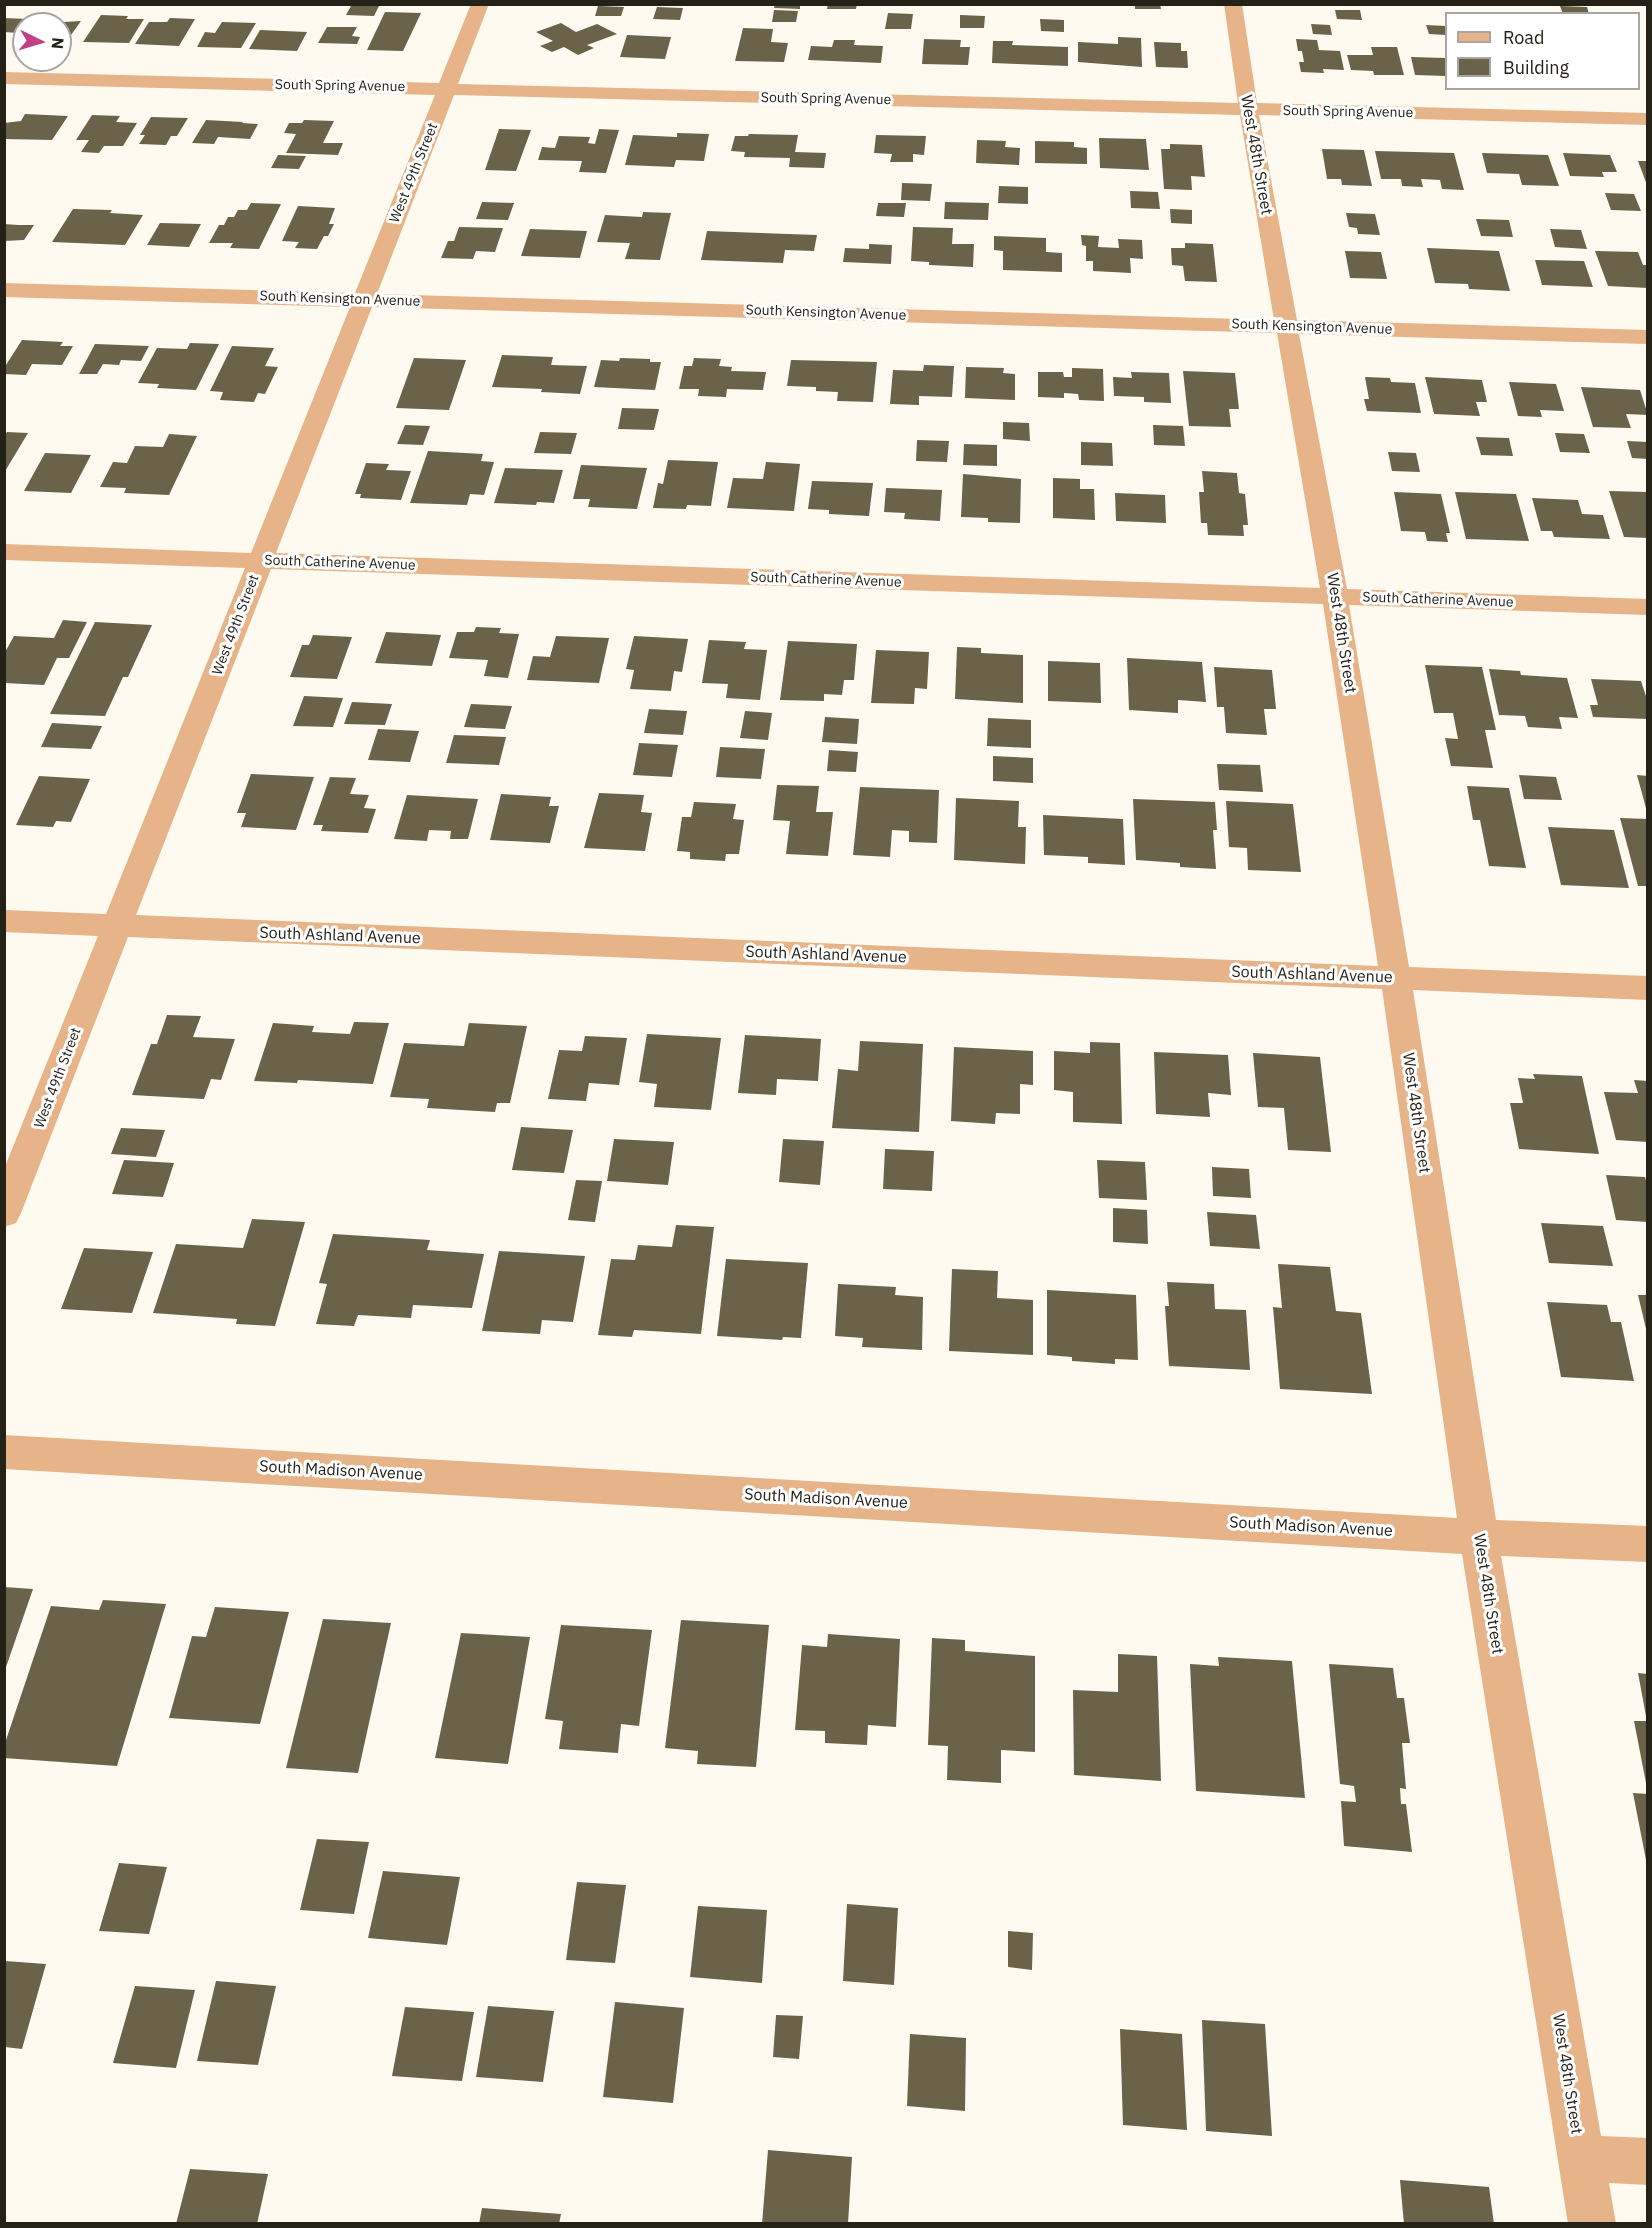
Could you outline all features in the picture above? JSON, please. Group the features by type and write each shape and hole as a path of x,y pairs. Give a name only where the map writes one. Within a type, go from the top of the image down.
{"street":[{"name":"West 49th Street","path":"4,1213 480,4"},
{"name":"West 48th Street","path":"1233,4 1248,110 1335,597 1396,979 1479,1537 1592,2223"},
{"name":"South Spring Avenue","path":"4,78 1647,119"},
{"name":"South Kensington Avenue","path":"4,290 1647,337"},
{"name":"South Catherine Avenue","path":"4,552 1647,607"},
{"name":"South Ashland Avenue","path":"4,921 1647,988"},
{"name":"South Madison Avenue","path":"4,1452 1479,1537 1647,1544"},
{"path":"1581,2158 1647,2162"}],"building":[{"path":"352,4 380,4 374,16 346,15"},
{"path":"775,4 800,4 800,9 774,8"},
{"path":"828,4 857,4 856,9 827,9"},
{"path":"1135,4 1160,4 1161,9 1135,9"},
{"path":"598,6 624,7 621,16 595,16"},
{"path":"1560,6 1587,7 1588,12 1562,12"},
{"path":"657,7 683,8 680,20 653,19"},
{"path":"774,10 798,11 796,22 772,22"},
{"path":"1335,10 1360,10 1362,20 1337,19"},
{"path":"385,12 421,13 403,51 367,50"},
{"path":"888,13 913,14 911,29 885,29"},
{"path":"101,15 144,19 129,43 83,42"},
{"path":"960,15 985,16 984,28 960,28"},
{"path":"4,18 12,18 12,33 4,32"},
{"path":"170,18 195,19 179,46 135,44 149,22 167,22"},
{"path":"1040,19 1064,20 1064,32 1041,31"},
{"path":"81,21 72,34 72,22"},
{"path":"222,22 256,23 241,48 197,47 205,32 215,33"},
{"path":"561,23 576,32 597,24 617,34 587,45 594,48 578,55 564,47 552,52 540,46 553,41 536,32"},
{"path":"1311,24 1330,25 1332,35 1313,34"},
{"path":"1426,25 1445,26 1445,35 1429,34"},
{"path":"327,27 357,27 352,36 360,37 357,44 318,43"},
{"path":"743,28 773,29 771,42 788,43 784,62 735,61"},
{"path":"260,30 307,32 297,51 249,49"},
{"path":"627,35 671,37 665,59 620,57"},
{"path":"1118,37 1141,38 1142,67 1078,62 1078,42 1118,44"},
{"path":"924,39 961,40 960,47 970,47 968,65 922,64"},
{"path":"1296,39 1317,40 1319,50 1340,51 1344,70 1323,69 1324,73 1301,72 1299,62 1304,62 1302,51 1298,51"},
{"path":"834,40 855,40 854,45 883,46 881,63 808,60 811,46 832,47"},
{"path":"993,41 1013,41 1012,45 1068,47 1068,66 992,63"},
{"path":"1154,42 1181,43 1181,51 1187,51 1188,68 1156,67"},
{"path":"1371,47 1397,47 1404,75 1374,75 1373,71 1351,70 1347,55 1373,55"},
{"path":"1411,57 1445,58 1445,76 1415,75"},
{"path":"25,114 68,116 52,140 4,139 4,123 21,121"},
{"path":"92,115 120,116 116,122 137,123 123,146 104,146 99,153 81,152 89,140 76,140"},
{"path":"151,117 188,118 177,136 171,136 166,145 139,144 145,135 140,135"},
{"path":"206,120 258,124 250,139 218,137 214,144 192,143"},
{"path":"304,120 334,121 323,143 343,143 338,155 286,153 296,134 284,133 289,123 302,123"},
{"path":"499,129 531,130 516,171 485,170"},
{"path":"599,129 619,130 606,173 579,172 582,161 538,160 542,147 555,148 559,136 590,137 588,143 595,144"},
{"path":"677,133 709,134 704,161 676,160 674,167 625,165 633,135 677,137"},
{"path":"749,134 798,135 795,152 826,153 824,168 789,167 790,158 744,157 745,152 731,151 735,136 748,136"},
{"path":"876,135 926,136 924,155 913,154 913,162 890,162 892,154 874,153"},
{"path":"1099,138 1146,139 1149,170 1100,168"},
{"path":"977,140 1006,141 1005,147 1020,148 1019,165 976,163"},
{"path":"1035,141 1074,142 1074,147 1087,148 1087,164 1035,163"},
{"path":"1170,144 1202,145 1205,177 1191,176 1192,190 1164,189 1161,149 1170,149"},
{"path":"1322,149 1364,150 1372,186 1342,185 1341,179 1327,179"},
{"path":"1375,151 1454,153 1464,190 1442,189 1440,180 1421,179 1423,187 1402,186 1401,179 1381,179"},
{"path":"1482,153 1548,155 1559,186 1522,185 1519,174 1487,173"},
{"path":"1563,153 1610,155 1617,172 1602,172 1604,177 1570,176"},
{"path":"278,155 306,156 299,169 271,168"},
{"path":"1638,161 1648,161 1648,185 1647,185"},
{"path":"902,183 932,184 930,201 901,200"},
{"path":"999,186 1028,187 1028,204 998,203"},
{"path":"1130,191 1158,192 1160,209 1131,208"},
{"path":"1605,193 1634,194 1641,211 1611,210"},
{"path":"482,202 514,203 508,220 476,219"},
{"path":"945,202 989,203 988,220 944,219"},
{"path":"251,203 281,204 259,249 230,248 233,243 209,243 219,225 224,225 228,217 234,217 238,210 247,210"},
{"path":"878,203 906,203 904,217 876,216"},
{"path":"298,206 335,208 329,224 334,224 317,249 295,248 299,242 282,241"},
{"path":"73,209 112,210 110,213 143,215 125,245 52,242"},
{"path":"1170,209 1192,210 1192,224 1171,223"},
{"path":"643,212 671,213 660,260 625,259 630,243 597,242 605,215 642,217"},
{"path":"1346,213 1375,214 1380,235 1358,234 1357,228 1349,227"},
{"path":"1476,219 1509,220 1513,237 1481,236"},
{"path":"160,223 201,224 189,247 147,245"},
{"path":"4,224 34,225 24,240 4,241"},
{"path":"459,227 503,228 495,252 476,251 473,259 441,258 448,241 454,241"},
{"path":"913,227 953,228 952,244 974,244 973,267 929,265 929,262 911,261"},
{"path":"530,229 587,231 580,258 521,256"},
{"path":"1550,229 1581,230 1587,249 1555,247"},
{"path":"707,231 817,235 814,251 785,250 783,263 701,260"},
{"path":"1081,235 1099,236 1098,247 1119,248 1118,239 1142,240 1143,259 1130,258 1131,273 1093,271 1093,261 1086,261 1086,246 1082,245"},
{"path":"994,236 1046,238 1046,252 1062,253 1062,272 1003,270 1003,251 994,250"},
{"path":"1185,243 1213,244 1217,282 1185,281 1183,266 1172,265 1171,248 1185,248"},
{"path":"869,244 892,245 891,264 843,262 845,248 869,249"},
{"path":"1427,248 1499,251 1510,291 1469,289 1468,284 1435,283"},
{"path":"1345,251 1381,252 1387,279 1350,278"},
{"path":"1595,251 1638,252 1643,265 1648,265 1648,288 1608,286"},
{"path":"1535,260 1584,261 1593,287 1542,285"},
{"path":"22,340 63,342 60,346 73,346 62,365 32,364 26,375 4,374 4,368"},
{"path":"190,343 219,344 196,390 157,388 159,384 138,383 157,348 187,349"},
{"path":"95,344 149,346 141,361 121,360 119,365 103,364 97,374 79,374"},
{"path":"232,346 274,348 265,366 278,367 265,394 258,393 254,402 220,400 223,392 210,391"},
{"path":"502,355 553,357 551,365 587,366 580,394 541,392 542,389 492,387"},
{"path":"414,358 466,360 449,410 396,408"},
{"path":"620,358 650,359 650,362 661,362 655,390 594,387 601,360 619,361"},
{"path":"694,358 721,359 719,366 732,367 731,371 766,372 763,390 727,389 726,397 698,396 699,389 679,389 684,366 692,366"},
{"path":"791,360 877,362 873,402 837,401 838,392 816,391 816,387 787,386"},
{"path":"924,365 954,366 952,397 919,396 919,405 890,404 893,370 923,371"},
{"path":"966,367 1004,368 1003,373 1015,374 1015,400 965,398"},
{"path":"1072,368 1103,369 1104,401 1079,400 1078,394 1064,393 1064,398 1038,397 1038,372 1063,372 1064,377 1072,377"},
{"path":"1183,371 1235,373 1239,409 1229,409 1231,427 1189,426"},
{"path":"1131,372 1169,373 1171,403 1144,402 1144,397 1114,396 1113,377 1132,378"},
{"path":"1365,377 1390,378 1391,382 1415,383 1421,413 1367,411 1364,399 1369,399"},
{"path":"1425,377 1482,380 1487,402 1476,402 1480,416 1434,414"},
{"path":"1509,382 1556,384 1564,411 1540,410 1542,417 1518,416"},
{"path":"1581,387 1640,390 1648,415 1626,414 1631,428 1593,427"},
{"path":"622,408 659,409 654,430 618,429"},
{"path":"1003,422 1029,423 1030,441 1003,439"},
{"path":"405,425 430,426 423,445 397,444"},
{"path":"1153,425 1183,426 1185,446 1154,445"},
{"path":"7,432 28,433 4,473 4,436"},
{"path":"540,432 577,433 571,454 534,453"},
{"path":"1555,433 1584,434 1590,453 1560,452"},
{"path":"169,434 197,436 169,495 124,493 126,488 100,487 113,462 127,463 135,446 163,447"},
{"path":"1476,437 1509,438 1513,456 1481,455"},
{"path":"917,440 949,441 947,462 916,461"},
{"path":"1627,441 1648,442 1648,459 1632,458"},
{"path":"1081,442 1112,443 1113,466 1081,465"},
{"path":"964,444 997,445 997,466 963,465"},
{"path":"428,451 483,454 481,461 494,462 484,495 470,494 467,505 410,503"},
{"path":"1388,452 1416,453 1420,472 1392,471"},
{"path":"45,453 91,455 71,493 24,491"},
{"path":"668,460 718,462 711,506 687,505 686,509 653,508 658,483 663,484"},
{"path":"766,462 800,464 794,511 727,508 733,478 763,479"},
{"path":"366,463 389,464 386,470 411,471 401,500 360,498 361,494 355,494"},
{"path":"581,465 647,468 637,509 588,507 590,499 573,499"},
{"path":"505,468 563,470 554,503 537,502 536,505 494,503"},
{"path":"1202,471 1237,473 1239,493 1245,494 1248,525 1243,525 1244,536 1208,535 1207,523 1201,523 1199,492 1204,492"},
{"path":"963,474 1021,479 1020,523 988,522 988,518 961,517"},
{"path":"1053,478 1080,479 1080,489 1094,489 1095,520 1053,518"},
{"path":"812,481 873,483 869,516 829,514 829,510 808,509"},
{"path":"886,488 942,490 940,521 904,519 905,513 884,512"},
{"path":"1609,491 1648,492 1648,538 1624,537"},
{"path":"1394,492 1441,494 1450,533 1446,533 1448,542 1427,541 1425,532 1401,531"},
{"path":"1455,492 1516,494 1529,541 1466,539"},
{"path":"1115,493 1165,495 1166,523 1116,521"},
{"path":"1532,498 1578,500 1582,514 1603,515 1610,539 1554,537 1552,531 1541,531"},
{"path":"63,620 87,622 69,658 57,658 44,685 4,683 4,654 14,636 54,638"},
{"path":"95,622 152,625 128,677 123,677 105,716 50,714"},
{"path":"476,627 501,628 499,633 519,634 508,678 484,676 488,660 449,658 457,632 474,632"},
{"path":"386,632 441,635 432,666 375,663"},
{"path":"313,635 352,637 337,679 290,677 302,645 309,645"},
{"path":"556,636 609,638 599,683 527,680 533,656 550,657"},
{"path":"634,636 688,639 682,672 674,671 671,691 630,689 634,670 626,669"},
{"path":"709,640 746,642 744,649 767,650 760,700 726,698 728,684 702,683"},
{"path":"788,641 857,644 854,680 844,680 842,695 824,694 824,701 780,700"},
{"path":"957,647 981,648 981,653 1023,655 1023,703 955,699"},
{"path":"876,650 929,652 927,689 915,688 914,704 871,703"},
{"path":"1127,658 1202,662 1206,702 1178,700 1178,713 1129,710"},
{"path":"1048,661 1100,663 1101,703 1048,701"},
{"path":"1425,665 1482,667 1496,730 1485,730 1493,768 1451,766 1445,738 1458,739 1453,713 1434,713"},
{"path":"1214,667 1272,670 1276,709 1264,709 1267,735 1226,733 1224,707 1217,707"},
{"path":"1489,669 1520,671 1521,675 1567,678 1578,718 1559,717 1562,729 1528,727 1525,716 1499,715"},
{"path":"1591,679 1641,681 1648,702 1648,719 1593,717 1590,705 1598,705"},
{"path":"304,696 343,698 333,727 293,726"},
{"path":"352,702 392,704 385,725 344,724"},
{"path":"471,704 512,706 505,729 464,727"},
{"path":"649,709 687,711 683,735 644,733"},
{"path":"745,711 772,713 768,740 740,738"},
{"path":"825,717 859,719 857,744 822,742"},
{"path":"988,718 1031,720 1031,748 987,746"},
{"path":"52,723 102,726 91,749 41,747"},
{"path":"378,729 419,731 410,762 368,760"},
{"path":"454,735 506,737 499,765 446,763"},
{"path":"639,743 678,745 672,777 633,775"},
{"path":"720,747 765,749 761,779 716,777"},
{"path":"829,750 858,752 856,772 827,771"},
{"path":"993,756 1033,758 1033,783 993,781"},
{"path":"1217,764 1260,765 1263,792 1219,790"},
{"path":"251,774 314,777 296,830 241,827 246,813 237,813"},
{"path":"1519,775 1556,777 1562,800 1524,799"},
{"path":"1637,775 1648,776 1648,812 1647,812"},
{"path":"39,776 90,779 71,822 56,821 53,827 16,825"},
{"path":"330,777 356,778 350,794 369,795 364,808 376,809 368,833 321,831 323,825 313,825"},
{"path":"777,785 819,786 816,812 833,812 828,856 786,854 790,821 773,820"},
{"path":"1467,786 1509,788 1526,868 1489,866 1480,820 1473,820"},
{"path":"860,787 939,790 937,843 909,842 909,831 892,830 890,857 853,855"},
{"path":"599,793 644,795 641,812 652,813 645,851 584,848"},
{"path":"501,794 551,797 549,806 559,806 550,843 490,840"},
{"path":"407,795 478,799 468,839 450,839 451,831 429,830 427,841 394,839"},
{"path":"956,798 1019,801 1018,827 1026,827 1025,864 954,860"},
{"path":"1133,799 1215,802 1217,830 1213,830 1216,869 1180,867 1180,863 1136,860"},
{"path":"1226,801 1293,804 1301,872 1248,870 1247,848 1229,847"},
{"path":"694,802 736,804 733,819 744,820 739,854 726,854 725,861 690,859 690,852 677,851 682,817 691,817"},
{"path":"1043,815 1123,819 1125,865 1088,863 1088,857 1044,855"},
{"path":"1620,818 1648,819 1648,886 1638,886"},
{"path":"1548,827 1614,830 1629,888 1561,885"},
{"path":"167,1015 201,1016 193,1037 235,1039 221,1080 211,1079 204,1099 132,1095 151,1044 157,1044"},
{"path":"354,1022 389,1023 373,1084 298,1080 297,1083 254,1081 273,1023 314,1026 312,1032 350,1034"},
{"path":"469,1023 527,1026 510,1103 497,1103 495,1112 427,1108 429,1099 390,1097 404,1043 464,1046"},
{"path":"647,1034 721,1038 711,1110 654,1107 657,1084 639,1082"},
{"path":"745,1035 821,1039 818,1081 777,1079 776,1095 738,1093"},
{"path":"585,1036 627,1038 619,1085 589,1083 586,1101 548,1099 559,1050 582,1051"},
{"path":"860,1041 923,1044 919,1132 832,1128 838,1069 858,1071"},
{"path":"1090,1042 1120,1043 1122,1124 1073,1122 1073,1092 1054,1090 1054,1051 1090,1053"},
{"path":"954,1047 1033,1051 1033,1085 1020,1084 1020,1114 996,1113 995,1124 951,1121"},
{"path":"1154,1052 1228,1055 1231,1095 1208,1093 1210,1117 1156,1114"},
{"path":"1253,1053 1320,1057 1331,1152 1288,1150 1284,1108 1258,1107"},
{"path":"1533,1074 1582,1076 1599,1154 1519,1149 1510,1103 1523,1103 1518,1078 1535,1079"},
{"path":"1634,1080 1648,1081 1648,1142 1616,1140 1604,1092 1638,1093"},
{"path":"521,1127 573,1130 564,1173 512,1170"},
{"path":"121,1128 165,1130 156,1157 111,1154"},
{"path":"614,1139 674,1142 668,1185 607,1181"},
{"path":"783,1139 824,1141 820,1185 779,1182"},
{"path":"885,1149 934,1151 932,1191 883,1189"},
{"path":"124,1160 174,1163 163,1197 112,1194"},
{"path":"1097,1160 1145,1162 1147,1200 1099,1198"},
{"path":"1212,1167 1249,1169 1251,1198 1213,1196"},
{"path":"1606,1175 1645,1177 1648,1187 1648,1222 1616,1220"},
{"path":"576,1180 602,1181 595,1222 568,1220"},
{"path":"1113,1208 1147,1210 1148,1244 1113,1242"},
{"path":"1207,1212 1256,1215 1260,1249 1210,1246"},
{"path":"252,1219 305,1222 275,1326 236,1324 237,1319 153,1313 176,1244 243,1248"},
{"path":"1541,1223 1603,1226 1613,1266 1549,1263"},
{"path":"676,1225 714,1227 701,1334 634,1330 632,1337 598,1335 611,1259 635,1260 638,1245 672,1247"},
{"path":"333,1234 430,1240 427,1250 484,1254 472,1308 413,1305 411,1318 358,1315 354,1326 316,1324 327,1284 319,1283"},
{"path":"84,1248 153,1252 132,1313 61,1309"},
{"path":"499,1251 585,1256 573,1322 542,1320 540,1334 482,1331"},
{"path":"726,1259 808,1263 801,1338 783,1337 782,1340 717,1336"},
{"path":"1278,1264 1330,1267 1336,1311 1361,1313 1372,1394 1280,1389 1273,1307 1282,1308"},
{"path":"952,1269 998,1271 997,1298 1033,1300 1033,1355 949,1351"},
{"path":"1167,1282 1214,1284 1215,1309 1246,1310 1250,1370 1169,1366 1165,1306 1169,1306"},
{"path":"838,1284 896,1287 895,1295 923,1297 922,1350 862,1347 863,1338 835,1336"},
{"path":"1047,1290 1136,1295 1138,1360 1115,1359 1115,1364 1072,1361 1072,1357 1047,1355"},
{"path":"1638,1295 1648,1295 1648,1333 1647,1333"},
{"path":"1547,1302 1607,1305 1611,1322 1621,1322 1634,1381 1561,1377"},
{"path":"4,1587 33,1589 5,1670 4,1670"},
{"path":"103,1600 166,1604 117,1766 4,1758 4,1746 51,1606 99,1610"},
{"path":"215,1607 289,1612 260,1724 169,1718 192,1636 206,1637"},
{"path":"323,1619 391,1623 358,1773 286,1768"},
{"path":"681,1620 769,1625 756,1767 697,1764 698,1751 665,1748"},
{"path":"561,1625 652,1630 639,1726 621,1724 618,1753 559,1749 563,1721 545,1719"},
{"path":"461,1633 530,1637 508,1764 435,1758"},
{"path":"828,1634 900,1639 896,1727 868,1725 867,1745 825,1743 825,1731 795,1730 802,1645 827,1647"},
{"path":"932,1638 965,1640 965,1651 1035,1656 1035,1752 1001,1750 1001,1783 947,1780 948,1746 928,1745"},
{"path":"1118,1654 1157,1656 1161,1781 1074,1775 1073,1690 1118,1692"},
{"path":"1218,1657 1292,1661 1305,1798 1196,1791 1190,1664 1219,1666"},
{"path":"1329,1664 1393,1668 1397,1698 1404,1698 1410,1743 1402,1743 1406,1789 1400,1788 1401,1804 1406,1804 1412,1852 1344,1846 1341,1801 1356,1802 1354,1786 1340,1784"},
{"path":"1638,1673 1648,1674 1648,1716 1646,1716"},
{"path":"1634,1721 1648,1721 1648,1782 1646,1783"},
{"path":"1633,1793 1648,1794 1648,1860 1646,1860"},
{"path":"317,1839 369,1842 354,1914 300,1910"},
{"path":"119,1863 167,1867 149,1934 99,1931"},
{"path":"383,1871 460,1877 447,1945 368,1938"},
{"path":"577,1882 626,1885 615,1963 566,1960"},
{"path":"847,1904 898,1908 894,1985 843,1981"},
{"path":"698,1906 767,1910 762,1983 690,1977"},
{"path":"1008,1931 1033,1933 1032,1970 1008,1967"},
{"path":"5,1961 46,1964 22,2049 5,2047"},
{"path":"216,1981 276,1986 258,2065 197,2061"},
{"path":"135,1986 195,1990 176,2068 113,2063"},
{"path":"615,2002 684,2008 673,2103 603,2097"},
{"path":"488,2006 554,2011 543,2082 476,2077"},
{"path":"405,2007 474,2012 462,2081 392,2076"},
{"path":"776,2015 803,2016 799,2059 773,2057"},
{"path":"1202,2020 1265,2024 1272,2136 1206,2131"},
{"path":"1120,2029 1182,2034 1187,2130 1123,2125"},
{"path":"910,2034 966,2038 965,2111 907,2106"},
{"path":"768,2150 852,2157 848,2224 762,2224"},
{"path":"190,2169 268,2174 257,2224 176,2224"},
{"path":"1400,2180 1489,2187 1494,2224 1404,2224"},
{"path":"482,2208 561,2214 559,2224 479,2224"}]}
